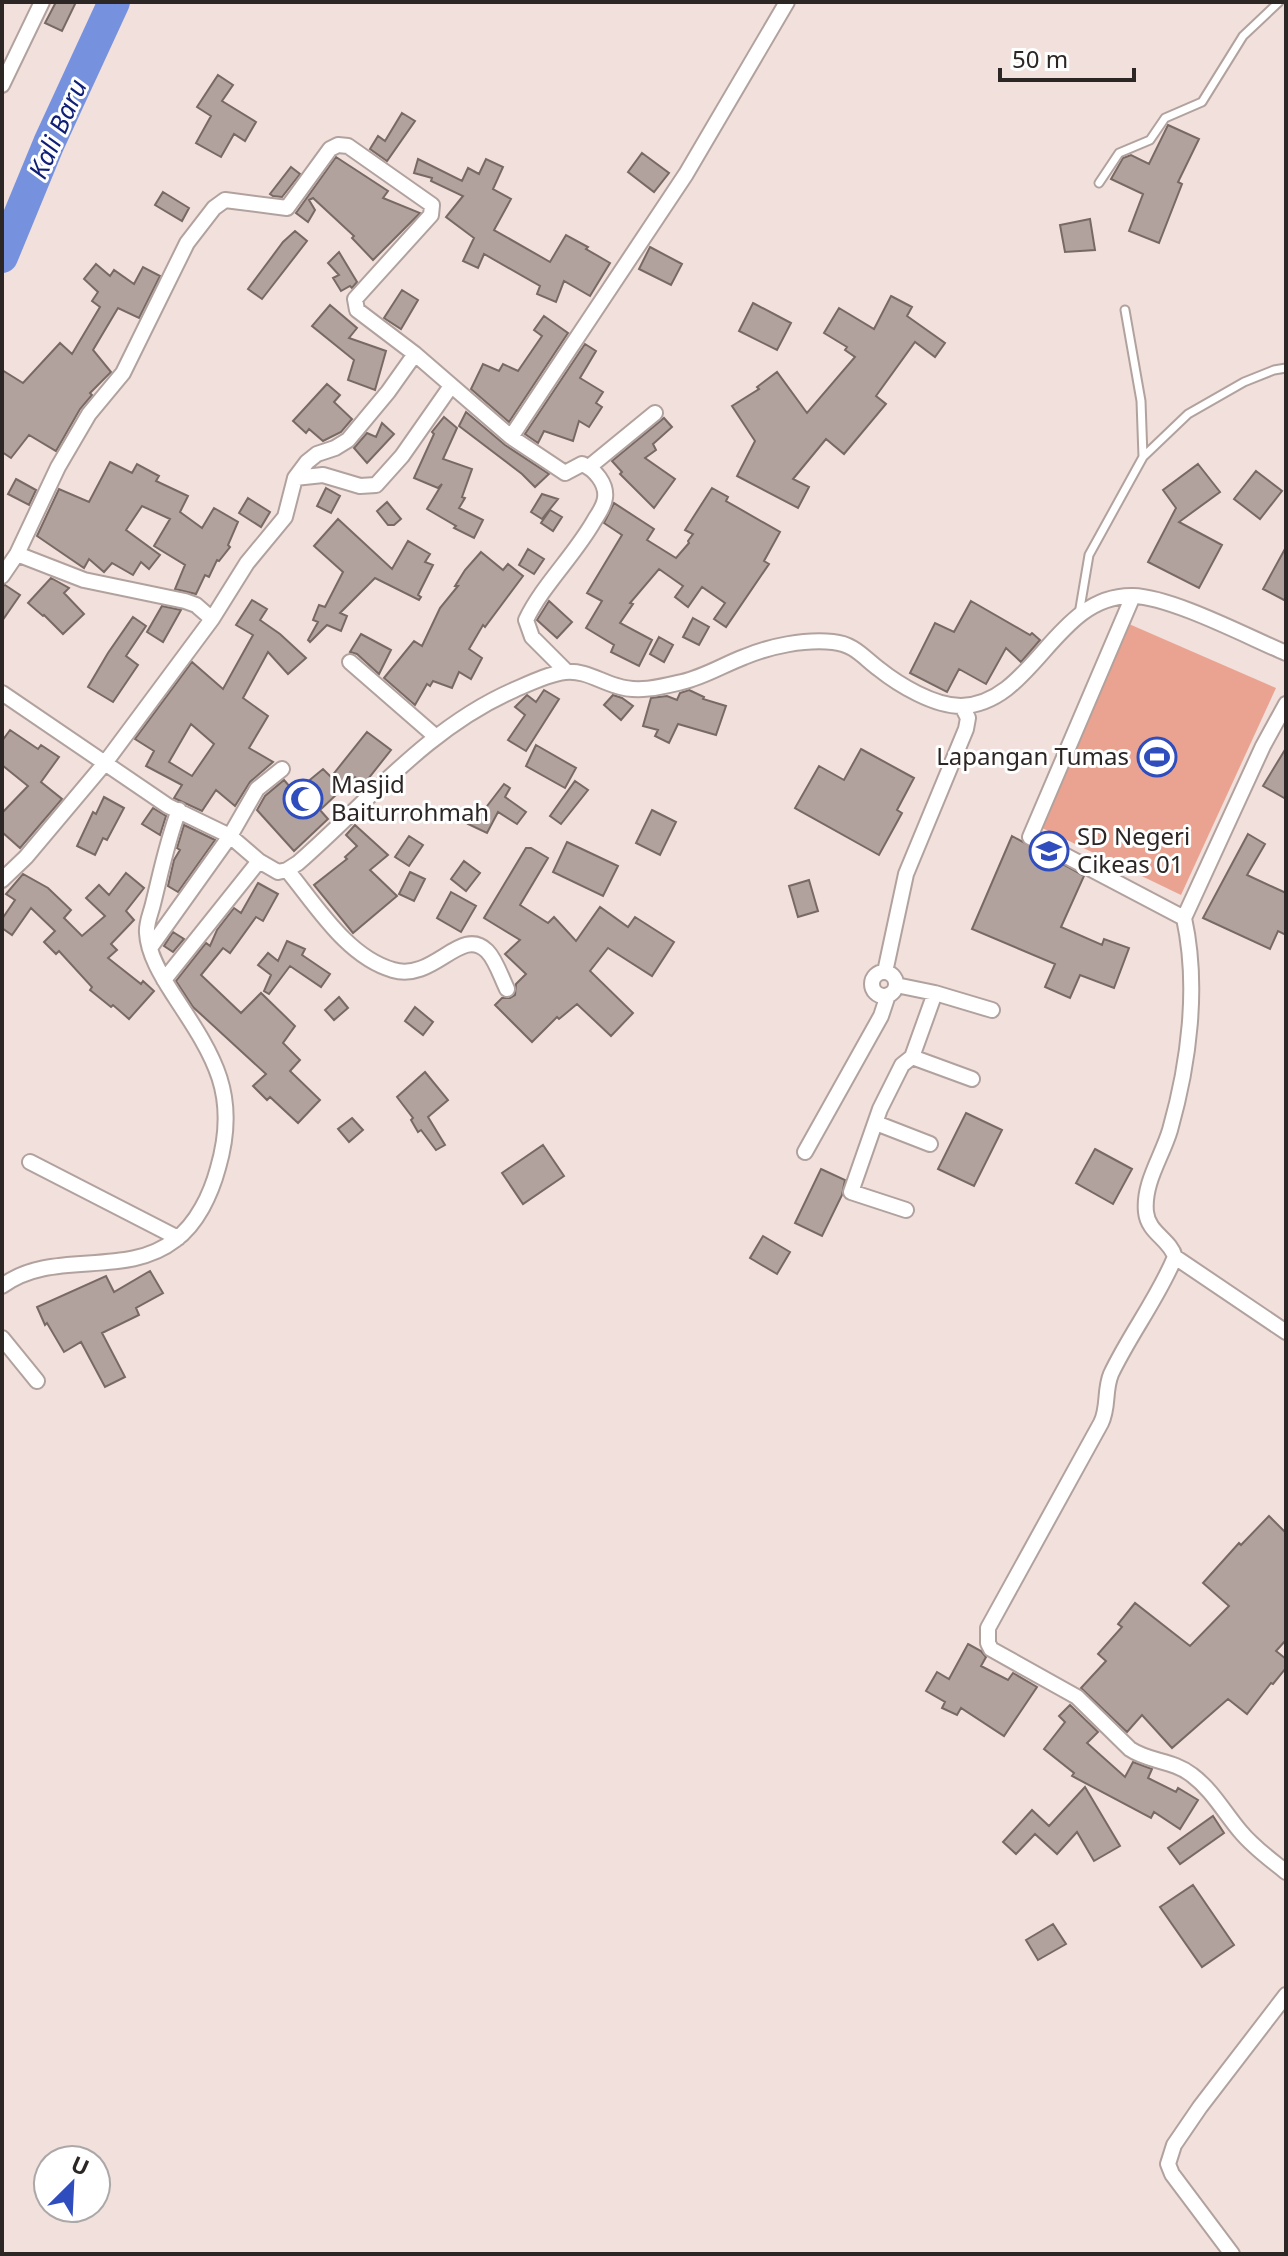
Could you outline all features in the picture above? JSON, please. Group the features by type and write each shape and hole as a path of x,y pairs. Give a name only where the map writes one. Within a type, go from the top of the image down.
{"street":[{"path":"2,85 42,2"},
{"path":"511,437 686,174 787,2"},
{"path":"2,576 17,554 58,467 89,414 123,373 187,243 214,208 225,200 287,208 330,149 338,145 348,146 432,205 431,215 355,299 357,310 415,354 511,437 564,472 572,472 582,464 589,467 597,474 605,490 603,506 580,546 526,620 532,637 567,672"},
{"path":"2,880 26,857 105,763 212,619 247,563 285,517 295,478 317,454 348,440 415,354"},
{"path":"295,478 323,475 360,486 376,485 402,456 451,386"},
{"path":"589,467 655,413"},
{"path":"17,554 84,580 185,601 196,605 212,619"},
{"path":"1133,596 1030,837 1184,918"},
{"path":"2,693 168,806 230,836 259,861 278,872 287,870 322,842 435,736 492,700 553,674 591,675 627,689 651,689 687,681 764,650 832,642 856,649 878,669 922,695 962,706 1004,691 1079,614 1111,598 1133,596 1187,611 1286,653"},
{"path":"350,662 435,736"},
{"path":"1286,704 1263,746 1184,918 1193,978 1180,1086 1145,1209 1147,1221 1175,1257 1286,1332"},
{"path":"885,972 906,874 966,729 968,718 962,706"},
{"path":"150,948 230,836 257,789 282,769"},
{"path":"2,1286 23,1273 41,1268 139,1258 157,1252 178,1238 204,1203 215,1179 223,1153 226,1098 223,1082 211,1056 164,980 146,933 169,837 179,810"},
{"path":"164,980 259,861"},
{"path":"287,870 341,936 355,949 388,969 412,973 430,967 468,943 479,945 488,952 507,989"},
{"path":"805,1152 881,1016 892,990 895,979 885,972 878,973 872,985 875,992 881,995 892,990 935,993 992,1010"},
{"path":"906,1210 851,1192 880,1109 902,1065 912,1057 935,993"},
{"path":"912,1057 972,1079"},
{"path":"876,1123 930,1144"},
{"path":"30,1162 178,1238"},
{"path":"1175,1257 1110,1378 1101,1423 988,1628 988,1643 991,1649 1077,1697 1139,1755 1172,1762 1195,1777 1260,1853 1286,1872"},
{"path":"2,1338 37,1381"},
{"path":"1232,2254 1172,2174 1168,2164 1170,2154 1200,2107 1286,1995"}],"lane":[{"path":"1099,183 1119,153 1150,140 1165,118 1202,102 1243,36 1279,2"},
{"path":"1125,310 1141,401 1143,457"},
{"path":"1079,614 1089,555 1143,457 1188,414 1244,382 1286,368"}],"shaded area":[{"name":"Lapangan Tumas","path":"1129,624 1276,688 1181,895 1040,827"}],"building":[{"path":"56,2 76,2 62,31 45,23"},
{"path":"218,75 233,85 222,101 256,122 245,141 234,134 221,157 196,143 211,116 197,107"},
{"path":"402,113 415,121 387,161 370,149 378,136 385,141"},
{"path":"1168,125 1199,139 1178,182 1182,184 1159,243 1129,231 1143,194 1111,179 1123,158 1131,155 1149,164"},
{"path":"642,153 669,173 654,192 628,172"},
{"path":"336,157 388,191 383,198 420,213 373,260 352,238 354,236 313,198 309,200 315,210 308,222 296,213"},
{"path":"418,159 462,181 468,168 479,174 486,159 503,167 493,189 511,199 494,230 550,262 566,235 588,247 586,249 610,263 590,296 564,281 556,302 537,294 540,286 484,254 478,268 463,261 474,238 446,217 463,196 431,181 432,178 414,173"},
{"path":"291,167 300,174 282,197 270,194"},
{"path":"163,192 189,208 182,221 155,205"},
{"path":"1090,219 1095,250 1065,252 1060,225"},
{"path":"295,231 307,241 262,299 248,289"},
{"path":"650,247 682,264 671,285 639,269"},
{"path":"339,252 357,282 352,288 350,286 341,291 333,278 339,275 328,263"},
{"path":"96,264 110,276 114,270 134,284 143,267 160,276 139,318 118,308 93,350 111,372 90,393 92,395 80,409 56,451 29,435 11,458 2,452 2,370 23,383 60,343 72,354 100,307 92,301 98,292 84,279"},
{"path":"402,290 418,300 401,329 384,318"},
{"path":"891,296 912,307 907,316 945,343 935,357 915,342 876,396 886,404 844,454 826,439 793,479 809,487 798,508 737,476 755,441 732,406 759,389 757,387 777,372 807,413 855,357 845,350 847,347 824,333 839,308 874,329"},
{"path":"753,303 791,323 777,350 739,331"},
{"path":"330,305 357,328 349,338 386,351 375,390 348,380 354,360 312,326"},
{"path":"544,316 568,333 509,422 471,389 483,364 499,371 503,364 518,371 542,336 534,330"},
{"path":"585,344 596,351 580,378 603,392 596,403 602,407 589,427 579,421 573,441 544,431 538,443 525,434"},
{"path":"327,384 340,395 334,402 352,419 341,432 323,441 309,429 306,433 293,421"},
{"path":"466,412 505,445 549,474 535,487 459,426"},
{"path":"444,417 457,428 443,459 472,469 462,497 465,498 459,508 483,520 474,538 427,509 442,484 438,488 414,478 434,434 432,432"},
{"path":"664,418 672,427 653,444 656,450 645,458 675,479 654,508 620,474 622,472 612,461"},
{"path":"382,423 394,434 367,463 354,448 367,433 376,437"},
{"path":"110,462 132,473 137,464 159,476 156,481 188,496 180,512 202,528 214,508 238,522 228,545 230,547 217,560 209,577 205,575 196,594 175,589 185,565 154,546 170,519 142,506 126,530 160,555 149,569 141,562 133,575 112,563 104,572 89,559 84,568 37,536 59,489 89,502"},
{"path":"1198,464 1220,492 1179,522 1222,545 1199,588 1148,562 1176,508 1163,490"},
{"path":"1256,471 1282,491 1260,519 1234,499"},
{"path":"16,479 36,490 29,505 8,494"},
{"path":"326,488 340,496 331,513 317,506"},
{"path":"712,488 728,497 726,501 780,532 764,561 769,564 726,627 714,619 725,603 702,587 688,607 675,597 683,586 659,569 630,603 633,604 620,623 652,640 639,666 611,652 614,645 586,628 602,601 587,593 622,535 604,523 614,503 654,529 647,540 676,558 693,534 685,530"},
{"path":"542,494 558,499 542,519 531,512"},
{"path":"248,498 270,512 261,527 239,513"},
{"path":"387,502 401,519 394,525 388,525 377,511"},
{"path":"550,510 562,517 553,531 541,523"},
{"path":"338,519 392,569 408,541 430,554 425,562 433,565 418,595 421,597 419,600 375,578 340,613 347,616 341,631 327,625 310,642 308,640 318,622 313,620 319,605 325,607 343,572 314,546"},
{"path":"1286,547 1286,601 1263,589"},
{"path":"528,549 544,559 534,574 519,565"},
{"path":"481,552 503,570 508,564 523,576 485,627 483,625 469,649 482,658 471,679 459,672 452,688 433,681 430,686 427,684 415,705 384,678 414,641 422,646 440,608"},
{"path":"51,578 69,588 64,593 84,614 63,634 28,603"},
{"path":"2,586 20,595 2,621"},
{"path":"252,600 267,609 260,620 306,658 288,674 268,652 243,698 268,716 249,748 273,762 250,782 235,806 216,790 202,811 174,798 182,785 146,766 154,751 135,739 192,662 223,689 253,635 236,625","holes":["191,724 214,744 192,776 169,762"]},
{"path":"549,601 572,622 557,638 537,620"},
{"path":"971,601 1040,640 1021,662 1006,648 986,684 959,669 947,692 910,673 935,623 954,632"},
{"path":"162,606 181,610 163,642 147,632"},
{"path":"133,617 146,626 126,656 138,665 113,702 88,687"},
{"path":"693,618 709,627 699,645 683,637"},
{"path":"361,634 391,650 379,674 357,654 350,652"},
{"path":"659,637 673,645 664,662 650,654"},
{"path":"544,690 559,699 526,751 508,740 525,715 515,707 527,695 536,702"},
{"path":"689,690 703,699 726,706 716,735 678,724 669,743 655,736 658,730 643,726 651,698 667,696 677,700 680,693"},
{"path":"613,695 633,706 621,720 604,705"},
{"path":"10,730 38,749 41,745 59,757 41,782 62,799 20,848 2,832 2,813 28,786 2,765 2,741"},
{"name":"Masjid Baiturrohmah","path":"367,732 391,750 364,784 355,777 320,810 328,819 294,851 257,810 265,796 284,780 290,787 295,782 300,788 323,769 331,777"},
{"path":"536,745 576,768 565,788 526,766"},
{"path":"1286,748 1286,799 1263,786"},
{"path":"861,749 914,778 897,810 902,813 879,855 795,808 819,766 844,780"},
{"path":"575,781 588,790 561,824 550,816"},
{"path":"504,784 510,788 505,797 526,812 517,824 498,812 487,833 468,824 477,806 484,810"},
{"path":"104,797 124,808 95,855 77,846"},
{"path":"153,808 166,816 160,835 142,824"},
{"path":"652,810 676,822 660,855 636,843"},
{"path":"184,825 215,840 178,892 168,886 174,860 180,850 177,848"},
{"path":"355,825 388,855 370,870 397,896 353,933 314,885 347,859 345,857 357,846 346,835"},
{"path":"1248,834 1265,844 1247,875 1286,893 1286,935 1278,931 1270,949 1203,918"},
{"path":"409,836 423,845 409,866 395,857"},
{"path":"1012,836 1084,876 1061,927 1102,945 1104,939 1129,948 1114,988 1080,975 1070,998 1045,987 1055,964 972,929"},
{"path":"567,842 618,866 603,896 553,872"},
{"path":"526,848 548,858 520,905 548,923 554,917 576,941 600,907 628,927 635,917 674,942 652,976 608,948 590,971 633,1013 611,1036 577,1004 559,1019 557,1017 532,1042 495,1005 502,998 515,995 516,984 526,974 505,954 520,940 484,918"},
{"path":"464,861 480,873 466,891 451,879"},
{"path":"410,872 425,879 414,901 399,894"},
{"path":"126,873 144,888 126,911 134,920 111,944 117,950 108,958 154,991 129,1019 90,990 92,987 59,951 56,954 44,942 55,931 31,908 12,935 2,928 2,919 15,900 6,894 23,874 48,888 71,910 64,918 82,936 105,916 86,898 99,885 109,895"},
{"path":"809,880 818,911 798,917 789,886"},
{"path":"258,883 278,894 263,921 256,917 230,953 223,948 201,975 241,1013 261,993 295,1026 283,1043 300,1060 290,1071 320,1100 298,1123 253,1086 266,1074 193,1007 176,981 206,943 210,946 217,930 234,908 241,913"},
{"path":"451,892 476,906 461,932 437,918"},
{"path":"173,932 184,939 173,952 164,946"},
{"path":"287,941 305,949 302,955 330,974 321,987 290,966 269,994 264,991 271,975 258,965 268,953 278,961"},
{"path":"339,997 348,1008 334,1020 325,1010"},
{"path":"415,1007 433,1022 423,1035 405,1021"},
{"path":"425,1072 448,1100 428,1117 445,1145 436,1150 421,1130 418,1132 411,1120 413,1118 397,1097"},
{"path":"966,1113 1002,1130 974,1186 938,1169"},
{"path":"352,1118 363,1130 349,1142 338,1129"},
{"path":"543,1145 564,1176 523,1204 502,1173"},
{"path":"1095,1149 1132,1169 1113,1204 1076,1183"},
{"path":"821,1169 845,1180 842,1195 822,1236 795,1223"},
{"path":"763,1236 790,1252 777,1274 750,1258"},
{"path":"150,1271 163,1293 136,1308 139,1315 102,1333 125,1377 105,1387 81,1342 64,1352 47,1323 45,1325 37,1307 106,1276 114,1292"},
{"path":"1269,1516 1286,1533 1286,1640 1276,1651 1286,1659 1286,1668 1247,1714 1228,1699 1172,1748 1142,1715 1127,1732 1081,1688 1106,1661 1098,1654 1122,1627 1118,1624 1135,1603 1190,1646 1229,1606 1203,1583 1239,1543 1241,1545"},
{"path":"968,1644 986,1657 981,1666 1008,1680 1013,1673 1037,1687 1004,1736 961,1708 957,1715 942,1708 945,1702 926,1691 937,1672 949,1679"},
{"path":"1070,1705 1098,1732 1087,1743 1125,1777 1133,1762 1152,1769 1148,1778 1176,1792 1178,1788 1198,1800 1180,1829 1154,1812 1151,1818 1072,1776 1074,1773 1044,1749 1065,1722 1059,1716"},
{"path":"1085,1787 1120,1846 1094,1861 1077,1832 1057,1854 1035,1834 1016,1854 1003,1842 1032,1810 1049,1826"},
{"path":"1213,1816 1224,1833 1180,1864 1168,1848"},
{"path":"1193,1885 1234,1945 1202,1967 1160,1907"},
{"path":"1053,1924 1066,1944 1038,1960 1026,1940"}],"waterway":[{"name":"Kali Baru","path":"2,257 49,143 114,2"}],"place":[{"name":"Lapangan Tumas","path":"1157,757"},
{"name":"Masjid Baiturrohmah","path":"303,799"},
{"name":"SD Negeri Cikeas 01","path":"1049,851"}]}
